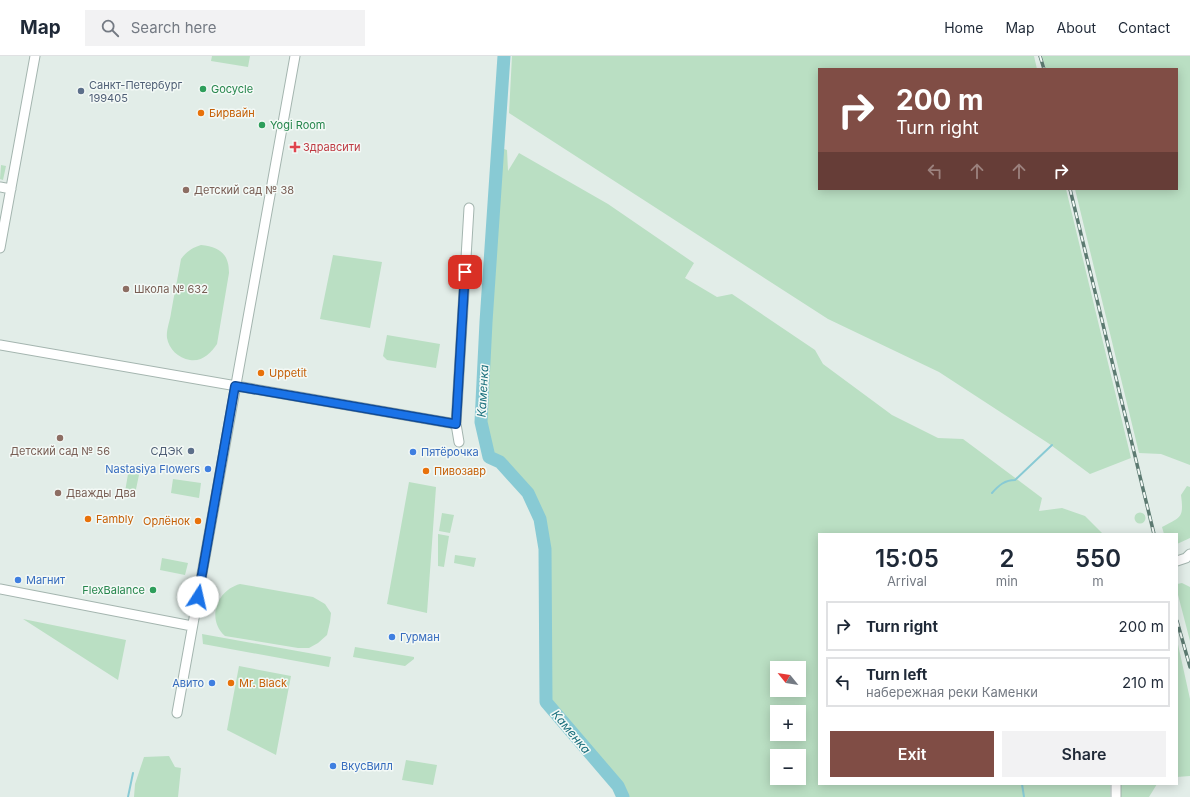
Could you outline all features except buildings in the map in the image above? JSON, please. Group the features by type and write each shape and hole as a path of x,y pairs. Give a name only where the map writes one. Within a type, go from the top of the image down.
{"street":[{"path":"0,248 35,56"},
{"path":"177,713 295,56"},
{"path":"0,187 11,189"},
{"path":"459,442 456,424 469,208"},
{"path":"0,345 456,424"},
{"path":"1178,561 1186,558 1190,554"},
{"path":"0,590 192,626"},
{"path":"1116,785 1116,797"}],"green space":[{"path":"212,56 250,56 248,67 211,61"},
{"path":"512,56 1034,56 1037,68 818,68 818,190 1066,190 1131,458 1090,474 1048,443 939,372 828,319 509,113"},
{"path":"1042,56 1190,56 1190,465 1161,454 1139,453 1075,190 1178,190 1178,68 1046,68"},
{"path":"498,147 507,150 508,171 519,153 608,204 694,263 685,278 717,297 732,294 815,350 823,364 892,415 938,438 963,439 1042,498 1039,511 1062,508 1085,516 1102,533 818,533 818,785 1110,785 1110,797 627,797 622,785 549,704 548,570 544,517 528,493 500,462 489,457 481,422"},
{"path":"1,165 6,166 3,180 0,179"},
{"path":"201,245 218,250 225,256 229,266 229,273 217,344 206,356 198,360 190,360 178,355 172,349 168,342 167,332 181,259 190,250"},
{"path":"333,255 382,262 370,328 320,319"},
{"path":"387,335 440,344 436,368 387,360 383,356"},
{"path":"129,468 140,470 135,494 125,492"},
{"path":"173,479 201,483 199,498 171,493"},
{"path":"409,482 436,487 427,613 387,604"},
{"path":"1187,486 1190,487 1190,538 1178,544 1178,533 1164,533 1162,527 1180,516 1182,508 1181,495"},
{"path":"442,513 454,515 450,533 439,531"},
{"path":"1138,513 1142,513 1144,514 1144,522 1138,523 1135,520 1135,516"},
{"path":"438,534 449,536 444,567 438,566"},
{"path":"455,555 476,558 474,567 454,563"},
{"path":"162,558 188,563 185,575 160,570"},
{"path":"1182,583 1190,587 1190,641 1178,595 1178,584"},
{"path":"240,584 313,597 325,604 331,613 327,635 318,643 309,648 298,648 225,636 219,629 216,622 215,614 217,606 225,592"},
{"path":"23,619 126,640 118,680"},
{"path":"202,634 331,657 329,667 203,644"},
{"path":"1178,645 1190,699 1190,776 1178,777"},
{"path":"355,647 414,657 414,659 405,666 353,657"},
{"path":"239,666 291,676 276,755 227,730"},
{"path":"169,756 175,767 181,768 178,797 134,797 135,784 144,757"},
{"path":"406,760 437,765 433,785 402,780"},
{"path":"1121,785 1156,785 1149,797 1121,797"}],"waterway":[{"name":"Каменка","path":"504,56 486,322 481,422 489,457 500,462 528,493 540,519 545,549 546,702 618,786 623,797"},
{"path":"992,493 1002,484 1015,480 1052,445"},
{"path":"128,797 133,773"},
{"path":"1022,785 1024,797"}],"railway":[{"path":"1040,56 1044,68"},
{"path":"1070,190 1154,533"},
{"path":"1178,625 1190,667"}],"place":[{"name":"Gocycle","path":"203,89"},
{"name":"Санкт-Петербург 199405","path":"81,91"},
{"name":"Бирвайн","path":"201,113"},
{"name":"Yogi Room","path":"262,125"},
{"name":"Здравсити","path":"295,147"},
{"name":"Детский сад № 38","path":"186,190"},
{"name":"Школа № 632","path":"126,289"},
{"name":"Uppetit","path":"261,373"},
{"name":"Детский сад № 56","path":"60,438"},
{"name":"СДЭК","path":"191,451"},
{"name":"Пятёрочка","path":"413,452"},
{"name":"Nastasiya Flowers","path":"208,469"},
{"name":"Пивозавр","path":"426,471"},
{"name":"Дважды Два","path":"58,493"},
{"name":"Fambly","path":"88,519"},
{"name":"Орлёнок","path":"198,521"},
{"name":"Магнит","path":"18,580"},
{"name":"FlexBalance","path":"153,590"},
{"name":"Гурман","path":"392,637"},
{"name":"Авито","path":"212,683"},
{"name":"Mr. Black","path":"231,683"},
{"name":"ВкусВилл","path":"333,766"}],"route":[{"path":"198,597 235,386 456,424 465,272"}]}
